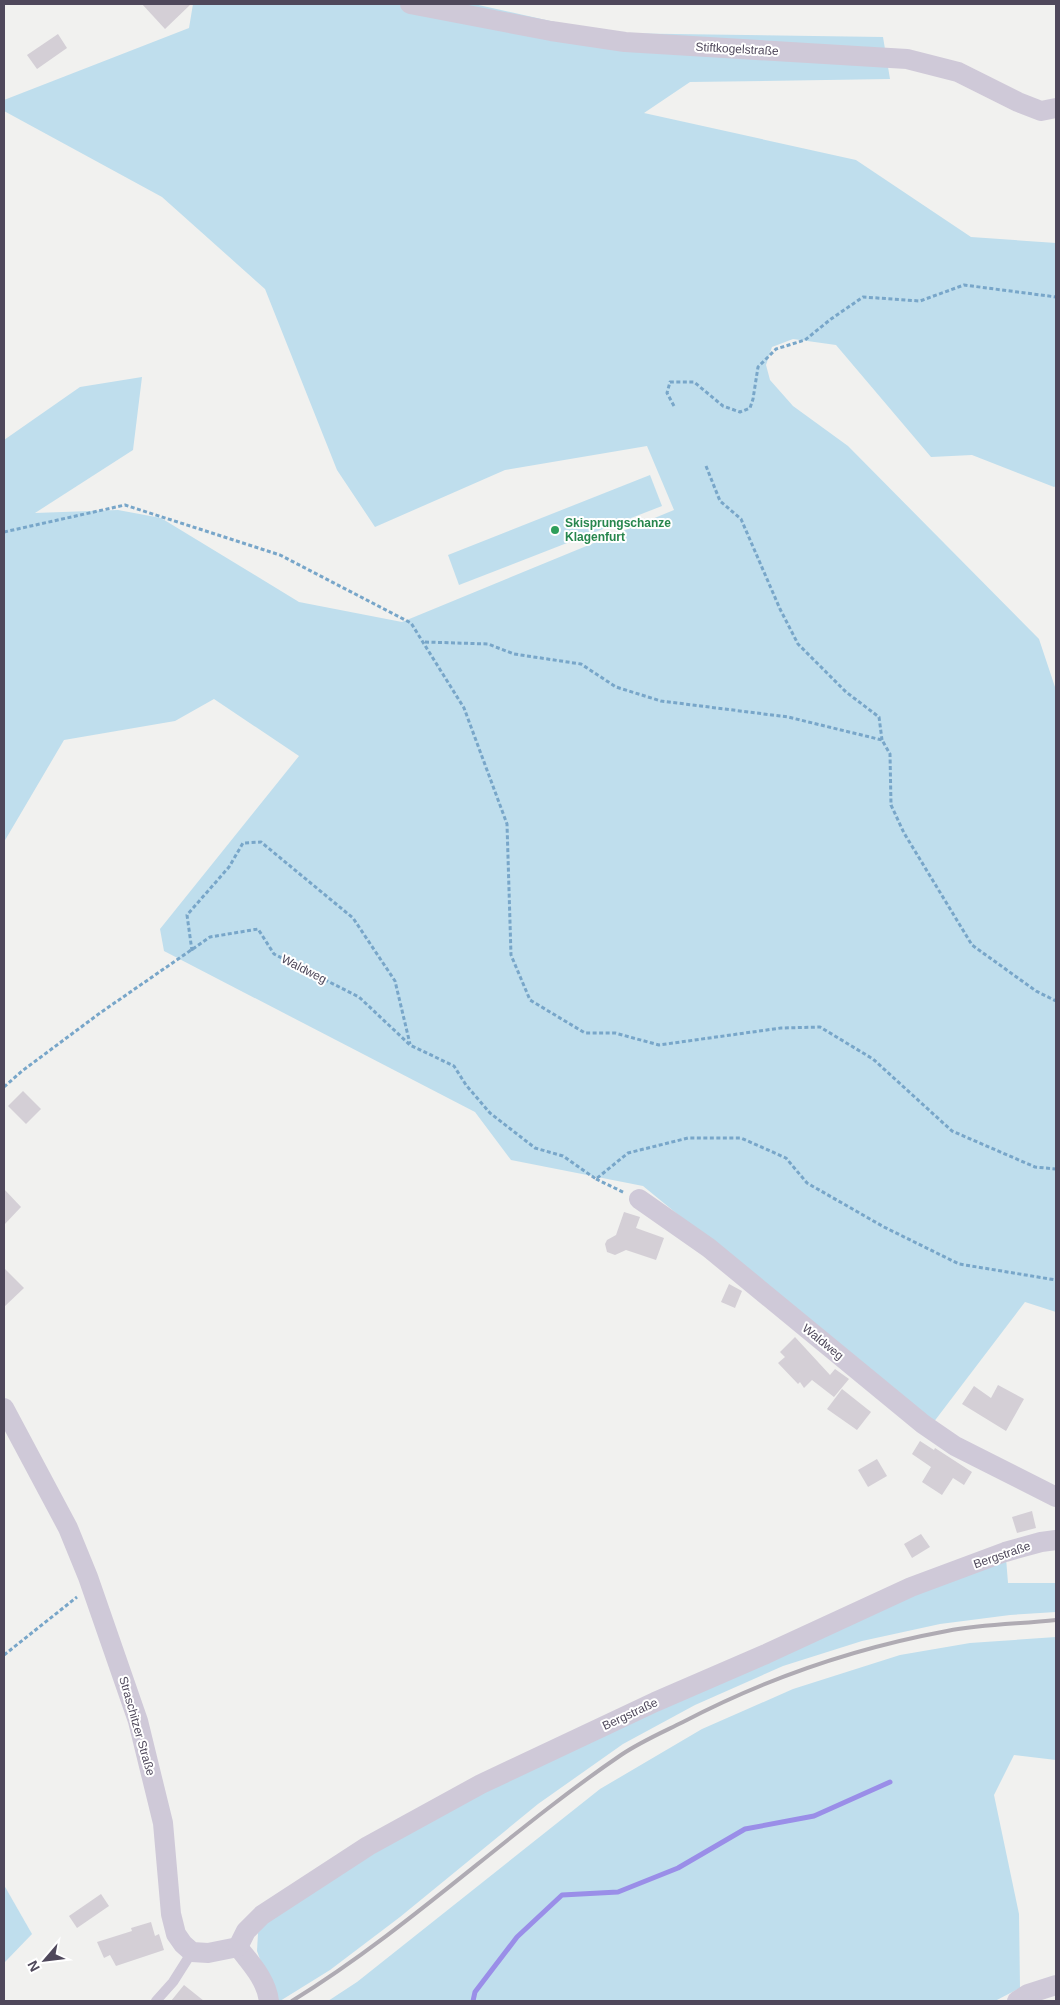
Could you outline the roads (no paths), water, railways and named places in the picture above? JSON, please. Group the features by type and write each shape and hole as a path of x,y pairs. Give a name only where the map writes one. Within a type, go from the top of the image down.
{"street":[{"name":"Stiftkogelstraße","path":"410,4 522,26 625,42 907,59 958,72 1018,102 1041,110 1056,108"},
{"name":"Waldweg","path":"639,1199 709,1248 923,1424 955,1446 1056,1497"},
{"name":"Straschitzer Straße","path":"4,1408 68,1528 88,1577 138,1721 164,1823 171,1914 176,1934 192,1952"},
{"name":"Bergstraße","path":"238,1947 246,1931 262,1915 368,1846 481,1784 655,1702 766,1654 911,1587 1005,1552 1056,1540"},
{"path":"192,1952 208,1954 238,1947 259,1973 268,1993 269,2001"},
{"path":"1017,2001 1028,1994 1056,1985"}],"lane":[{"path":"156,2001 173,1982 192,1952"}],"waterway":[{"path":"473,2001 475,1992 517,1937 562,1895 618,1892 678,1868 745,1829 814,1816 890,1782"}],"railway":[{"path":"292,2001 377,1943 579,1785 621,1755 652,1737 715,1706 779,1678 879,1646 988,1625 1056,1620"}],"place":[{"name":"Skisprungschanze Klagenfurt","path":"555,530"}]}
